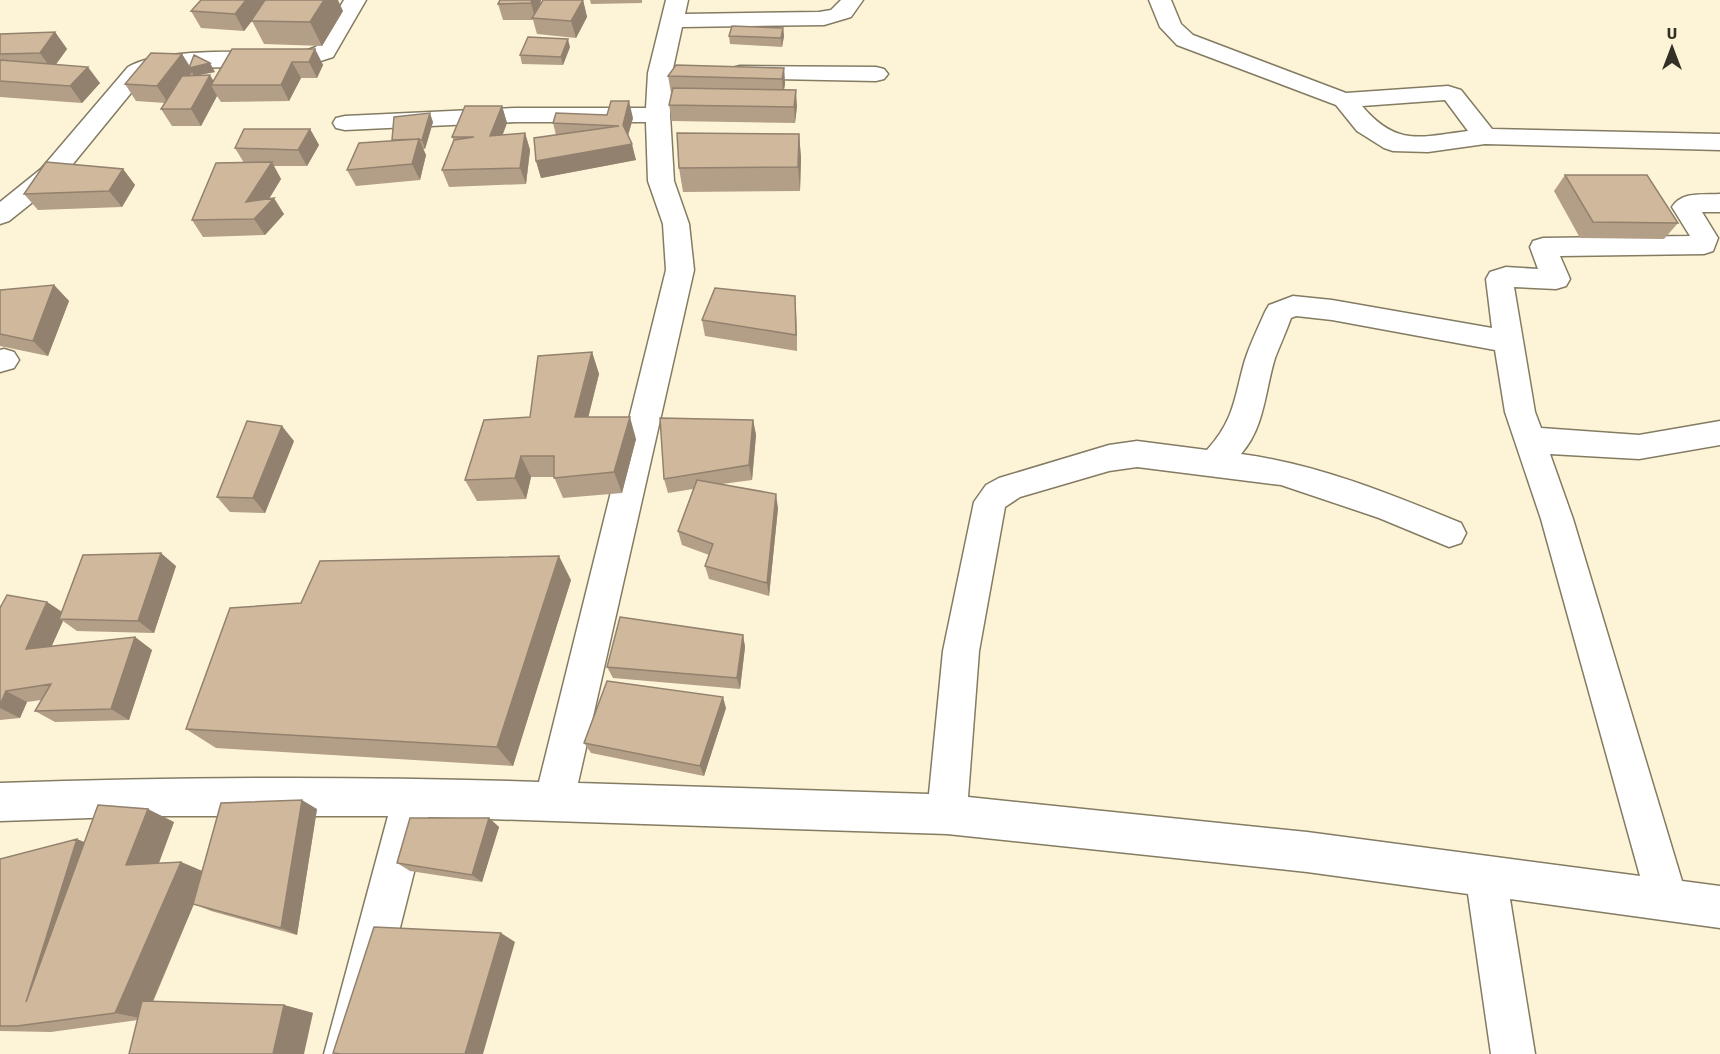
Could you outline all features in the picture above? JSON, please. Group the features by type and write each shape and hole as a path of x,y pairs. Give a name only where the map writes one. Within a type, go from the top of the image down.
{"street":[{"path":"0,215 50,175 136,72 158,62 305,59 317,56 325,52 355,0"},
{"path":"554,801 680,270 676,224 661,181 658,115 671,73 674,10 819,20 836,16 848,9 852,0"},
{"path":"1160,0 1171,27 1191,43 1344,100 1448,93 1453,95 1485,136"},
{"path":"715,73 876,74"},
{"path":"1344,100 1366,126 1393,143 1428,144 1485,136 1720,142"},
{"path":"345,123 516,115 658,115"},
{"path":"1667,900 1557,519 1520,411 1500,279 1506,277 1556,279 1543,247 1704,245 1704,238 1685,207 1689,204 1720,203"},
{"path":"1215,463 1237,438 1254,393 1260,360 1279,312 1293,306 1332,309 1508,342"},
{"path":"1530,440 1639,447 1720,433"},
{"path":"947,814 959,663 990,502 997,494 1010,487 1124,455 1137,454 1281,472 1314,481 1390,508 1449,532"},
{"path":"0,802 150,797 413,797 947,814 1307,852 1720,908"},
{"path":"346,1054 413,797"},
{"path":"1486,877 1513,1054"}],"building":[{"path":"201,0 246,0 235,14 191,11"},
{"path":"265,0 324,0 310,22 251,21"},
{"path":"500,0 532,0 531,3 498,4"},
{"path":"543,0 583,0 571,21 532,18"},
{"path":"732,26 783,28 781,38 729,36"},
{"path":"55,32 40,53 0,54 0,34"},
{"path":"528,37 568,39 561,57 520,55"},
{"path":"232,49 315,49 309,62 292,62 281,85 211,85"},
{"path":"151,53 182,54 157,86 125,84"},
{"path":"194,55 210,63 189,68"},
{"path":"0,60 88,67 70,86 0,81"},
{"path":"676,65 784,68 782,79 668,76"},
{"path":"210,75 191,109 161,109 182,76"},
{"path":"673,88 796,90 794,107 669,105"},
{"path":"611,101 629,101 623,125 632,144 536,161 534,138 619,126 553,123 556,113 607,115"},
{"path":"465,106 502,106 490,136 525,133 520,168 442,170 454,140 474,137 452,137"},
{"path":"430,113 422,140 392,140 394,117"},
{"path":"244,129 310,129 298,150 235,148"},
{"path":"677,133 799,134 798,167 679,168"},
{"path":"419,139 412,164 347,170 359,143"},
{"path":"46,162 123,169 109,191 24,194"},
{"path":"272,162 246,202 274,198 254,219 192,220 216,163"},
{"path":"1565,175 1647,175 1678,223 1593,222"},
{"path":"54,285 33,341 0,334 0,290"},
{"path":"715,288 795,296 796,335 702,320"},
{"path":"592,352 575,417 630,417 614,472 554,478 554,456 521,456 515,478 465,480 484,420 530,417 538,356"},
{"path":"660,418 753,420 749,465 664,479"},
{"path":"247,421 282,426 253,498 217,497"},
{"path":"697,480 776,494 767,583 705,566 713,544 678,531"},
{"path":"161,553 138,621 59,619 83,555"},
{"path":"559,556 497,747 186,729 230,608 301,603 320,561"},
{"path":"7,595 47,602 26,649 135,637 111,709 35,711 51,684 6,691 0,705 0,608"},
{"path":"620,617 743,635 737,678 607,667"},
{"path":"607,681 723,697 700,766 584,743"},
{"path":"302,800 281,928 193,904 221,803"},
{"path":"98,805 148,809 126,865 181,862 115,1013 17,1026 0,1026 0,859 77,839 26,1002"},
{"path":"410,818 489,818 472,875 397,863"},
{"path":"374,927 501,933 465,1054 333,1053"},
{"path":"142,1001 284,1005 273,1054 129,1054"}]}
